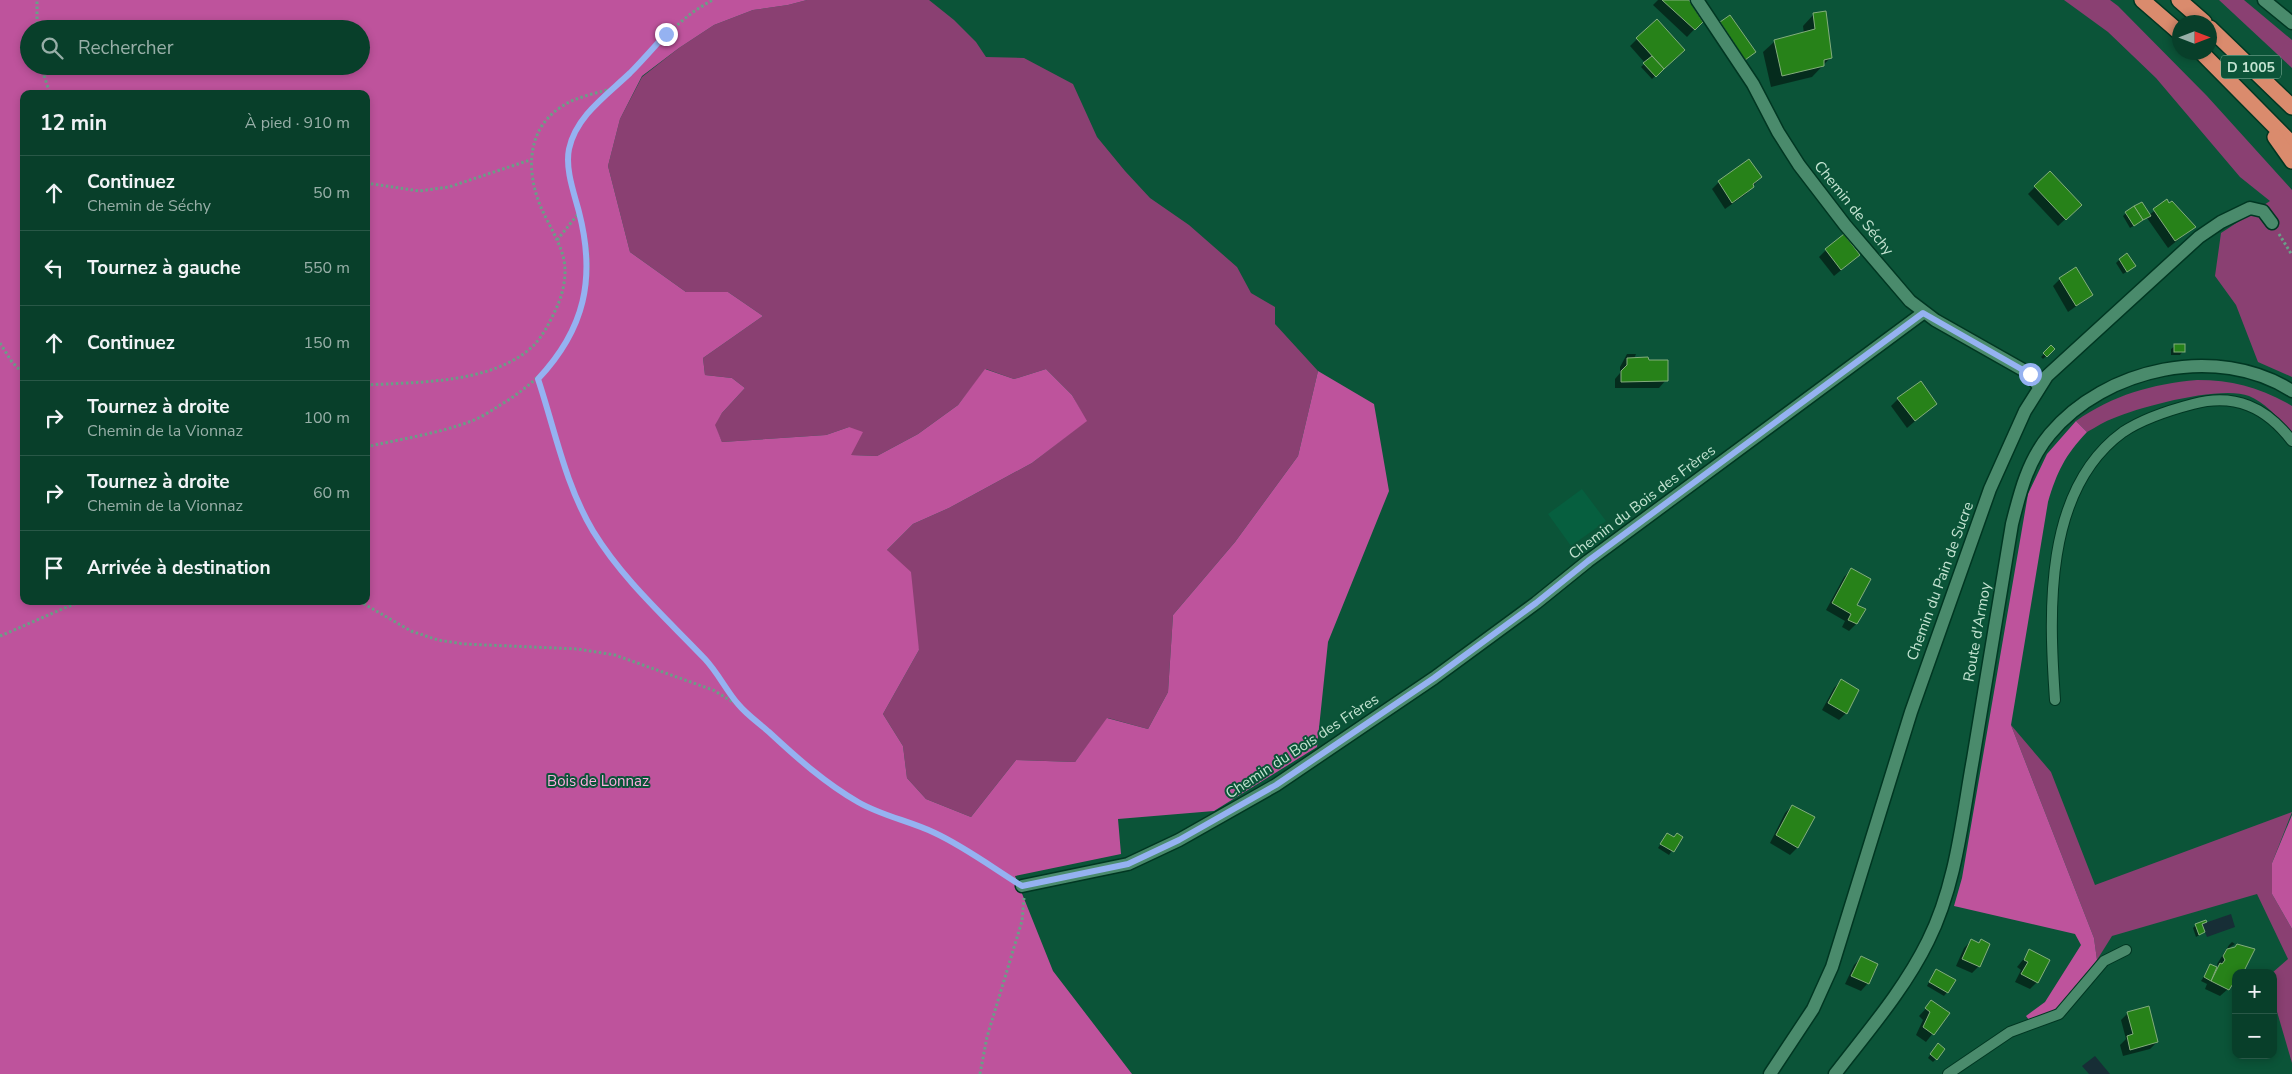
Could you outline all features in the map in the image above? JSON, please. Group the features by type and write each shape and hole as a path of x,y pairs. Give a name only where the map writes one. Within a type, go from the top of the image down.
{"highway":[{"path":"2142,0 2172,26"},
{"path":"2179,0 2196,15"},
{"name":"D 1005","path":"2217,35 2292,107"},
{"name":"D 1005","path":"2209,60 2292,144"},
{"name":"D 1005","path":"2248,99 2292,161"}],"street":[{"name":"Chemin de Séchy","path":"1696,0 1754,84 1778,132 1799,165 1877,263 1923,313 2025,370 2039,386"},
{"path":"2264,0 2292,23"},
{"name":"Chemin du Pain de Sucre","path":"1770,1074 1813,1009 1832,967 1925,671 2001,463 2039,386 2047,376 2180,254 2214,227 2250,208 2263,211 2272,223"},
{"name":"Chemin du Bois des Frères","path":"1022,886 1128,864 1179,840 1276,785 1434,678 1536,603 1588,561 1923,313"},
{"name":"Route d'Armoy","path":"1835,1074 1915,966 1944,902 1963,816 2012,524 2024,480 2040,448 2061,422 2088,399 2119,383 2151,373 2186,368 2220,368 2271,380 2292,391"}],"lane":[{"path":"2056,700 2051,639 2053,578 2062,532 2073,495 2088,470 2106,448 2123,432 2172,409 2204,401 2227,400 2248,404 2266,415 2292,442"},
{"path":"1948,1074 2010,1032 2059,1014 2104,961 2126,950"}],"path":[{"path":"37,20 38,0"},
{"path":"370,446 440,431 471,421 519,394 538,379 554,362 568,342 584,297 588,254 569,167 569,150 575,134 591,110 683,18 713,0"},
{"path":"44,75 49,90"},
{"path":"370,385 456,378 493,368 515,359 533,346 549,325 559,303 565,280 564,258 533,184 530,160 534,139 544,121 561,107 580,98 611,89"},
{"path":"370,184 419,191 449,187 530,160"},
{"path":"557,240 579,213"},
{"path":"2272,223 2292,255"},
{"path":"0,343 12,362 20,370"},
{"path":"538,379 550,414 560,457 575,495 593,531 618,567 724,682 738,705"},
{"path":"0,636 72,605"},
{"path":"365,605 411,631 438,640 464,644 578,649 615,655 713,690 738,705 828,783 858,803 886,816 934,832 1022,886 1025,903 1022,921 987,1037 980,1074"}],"shaded area":[{"path":"807,0 929,0 954,20 976,42 986,57 1024,58 1073,84 1097,137 1125,171 1150,198 1189,225 1237,267 1251,293 1275,307 1275,324 1318,371 1298,456 1235,542 1173,615 1168,692 1148,729 1108,718 1075,762 1016,760 971,817 926,799 907,778 903,746 883,714 919,650 887,550 913,524 949,508 1032,463 1086,421 1072,395 1046,369 1014,379 986,369 958,405 918,434 877,456 851,455 849,427 826,435 722,442 714,425 722,413 745,388 732,378 705,375 703,358 763,316 728,292 686,292 630,252 608,166 620,119 642,77 679,48 714,25 753,10"},
{"path":"2064,0 2110,0 2118,6 2207,96 2292,190 2292,377 2258,362 2236,305 2215,276 2221,233 2270,201 2240,177 2156,78 2108,32"},
{"path":"2219,0 2244,0 2292,40 2292,68"},
{"path":"2197,380 2233,383 2255,389 2287,403 2292,406 2292,433 2261,403 2249,396 2237,393 2202,395 2162,403 2111,419 2087,432 2076,421 2104,404 2134,392 2164,384"},
{"path":"1582,489 1606,521 1571,546 1548,514"},
{"path":"2011,725 2051,772 2095,885 2292,812 2272,863 2272,894 2292,929 2292,1063 2277,1012 2277,969 2288,959 2257,894 2112,936 2097,960 2094,938"}],"green space":[{"name":"Bois de Lonnaz","path":"0,0 807,0 753,10 714,25 642,76 620,119 608,166 630,252 686,292 728,292 763,316 703,358 705,375 732,378 745,388 722,413 715,425 722,442 826,435 849,427 863,432 851,455 877,456 918,434 958,405 985,369 1014,379 1046,369 1072,395 1087,421 1032,463 949,508 913,524 887,550 911,572 919,650 883,714 903,746 907,778 926,799 971,817 1016,760 1075,762 1107,718 1148,729 1168,692 1173,615 1235,542 1298,456 1318,371 1374,404 1389,491 1328,642 1317,747 1214,811 1118,819 1121,854 1015,876 1053,971 1132,1074 0,1074"},
{"path":"2076,421 2087,432 2073,448 2063,464 2048,502 2011,725 2094,938 2097,960 2065,1002 2051,1012 2029,1020 2026,1016 2045,1002 2081,945 2075,934 1954,906 1962,878 2028,494 2047,454"},
{"path":"2292,815 2292,929 2272,894 2272,863"}],"water":[{"path":"2231,914 2235,927 2207,937 2202,924"},
{"path":"2095,1056 2110,1074 2089,1074 2082,1066"}],"building":[{"path":"1662,0 1689,0 1703,22 1695,30"},
{"path":"1826,11 1832,58 1824,60 1824,66 1782,76 1774,40 1815,29 1813,13"},
{"path":"1730,15 1756,52 1745,60 1720,22"},
{"path":"1657,19 1685,50 1664,69 1636,38"},
{"path":"1652,56 1664,69 1656,77 1643,63"},
{"path":"1749,159 1762,177 1753,184 1754,187 1732,203 1718,181"},
{"path":"2050,171 2082,205 2066,220 2034,186"},
{"path":"2167,199 2169,203 2172,201 2196,227 2175,241 2153,209"},
{"path":"2142,202 2151,216 2143,220 2134,206"},
{"path":"2134,206 2143,220 2134,226 2125,212"},
{"path":"1844,234 1860,255 1841,270 1825,249"},
{"path":"2127,253 2136,266 2127,272 2119,259"},
{"path":"2076,267 2093,295 2076,306 2059,278"},
{"path":"2174,344 2185,344 2185,352 2174,352"},
{"path":"2051,345 2055,349 2047,357 2043,353"},
{"path":"1648,357 1649,360 1668,360 1668,381 1621,382 1621,371 1627,365 1627,358"},
{"path":"1921,381 1937,404 1915,421 1897,398"},
{"path":"1851,568 1871,579 1857,605 1866,609 1857,624 1848,620 1851,614 1832,603"},
{"path":"1841,679 1859,690 1847,714 1828,703"},
{"path":"1792,805 1815,817 1798,848 1776,835"},
{"path":"1667,833 1674,837 1677,833 1683,837 1674,852 1660,844"},
{"path":"2206,920 2207,922 2202,924 2205,932 2199,935 2195,924"},
{"path":"1971,939 1979,943 1981,939 1990,944 1980,967 1962,959"},
{"path":"2237,944 2255,949 2245,969 2232,969 2232,985 2229,990 2211,981 2220,963 2222,964 2225,960 2223,956 2227,949 2235,947"},
{"path":"2029,949 2050,960 2038,983 2021,974 2028,962 2024,960"},
{"path":"1861,956 1878,964 1869,984 1851,976"},
{"path":"2210,964 2217,967 2211,981 2204,977"},
{"path":"1936,969 1956,980 1948,993 1929,982"},
{"path":"1931,1000 1950,1013 1934,1035 1923,1027 1930,1012 1925,1008"},
{"path":"2149,1006 2158,1042 2130,1050 2127,1036 2133,1034 2127,1012"},
{"path":"1938,1043 1945,1049 1937,1060 1930,1054"}],"route":[{"path":"666,34 644,59 591,110 575,134 569,150 572,186 585,234 588,274 584,297 568,342 554,362 538,379 550,414 560,457 575,495 593,531 618,567 706,661 724,682 738,705 796,757 828,783 858,803 886,816 934,832 1022,886 1128,864 1179,840 1276,785 1434,678 1572,576 1588,561 1923,313 2030,374"}]}
